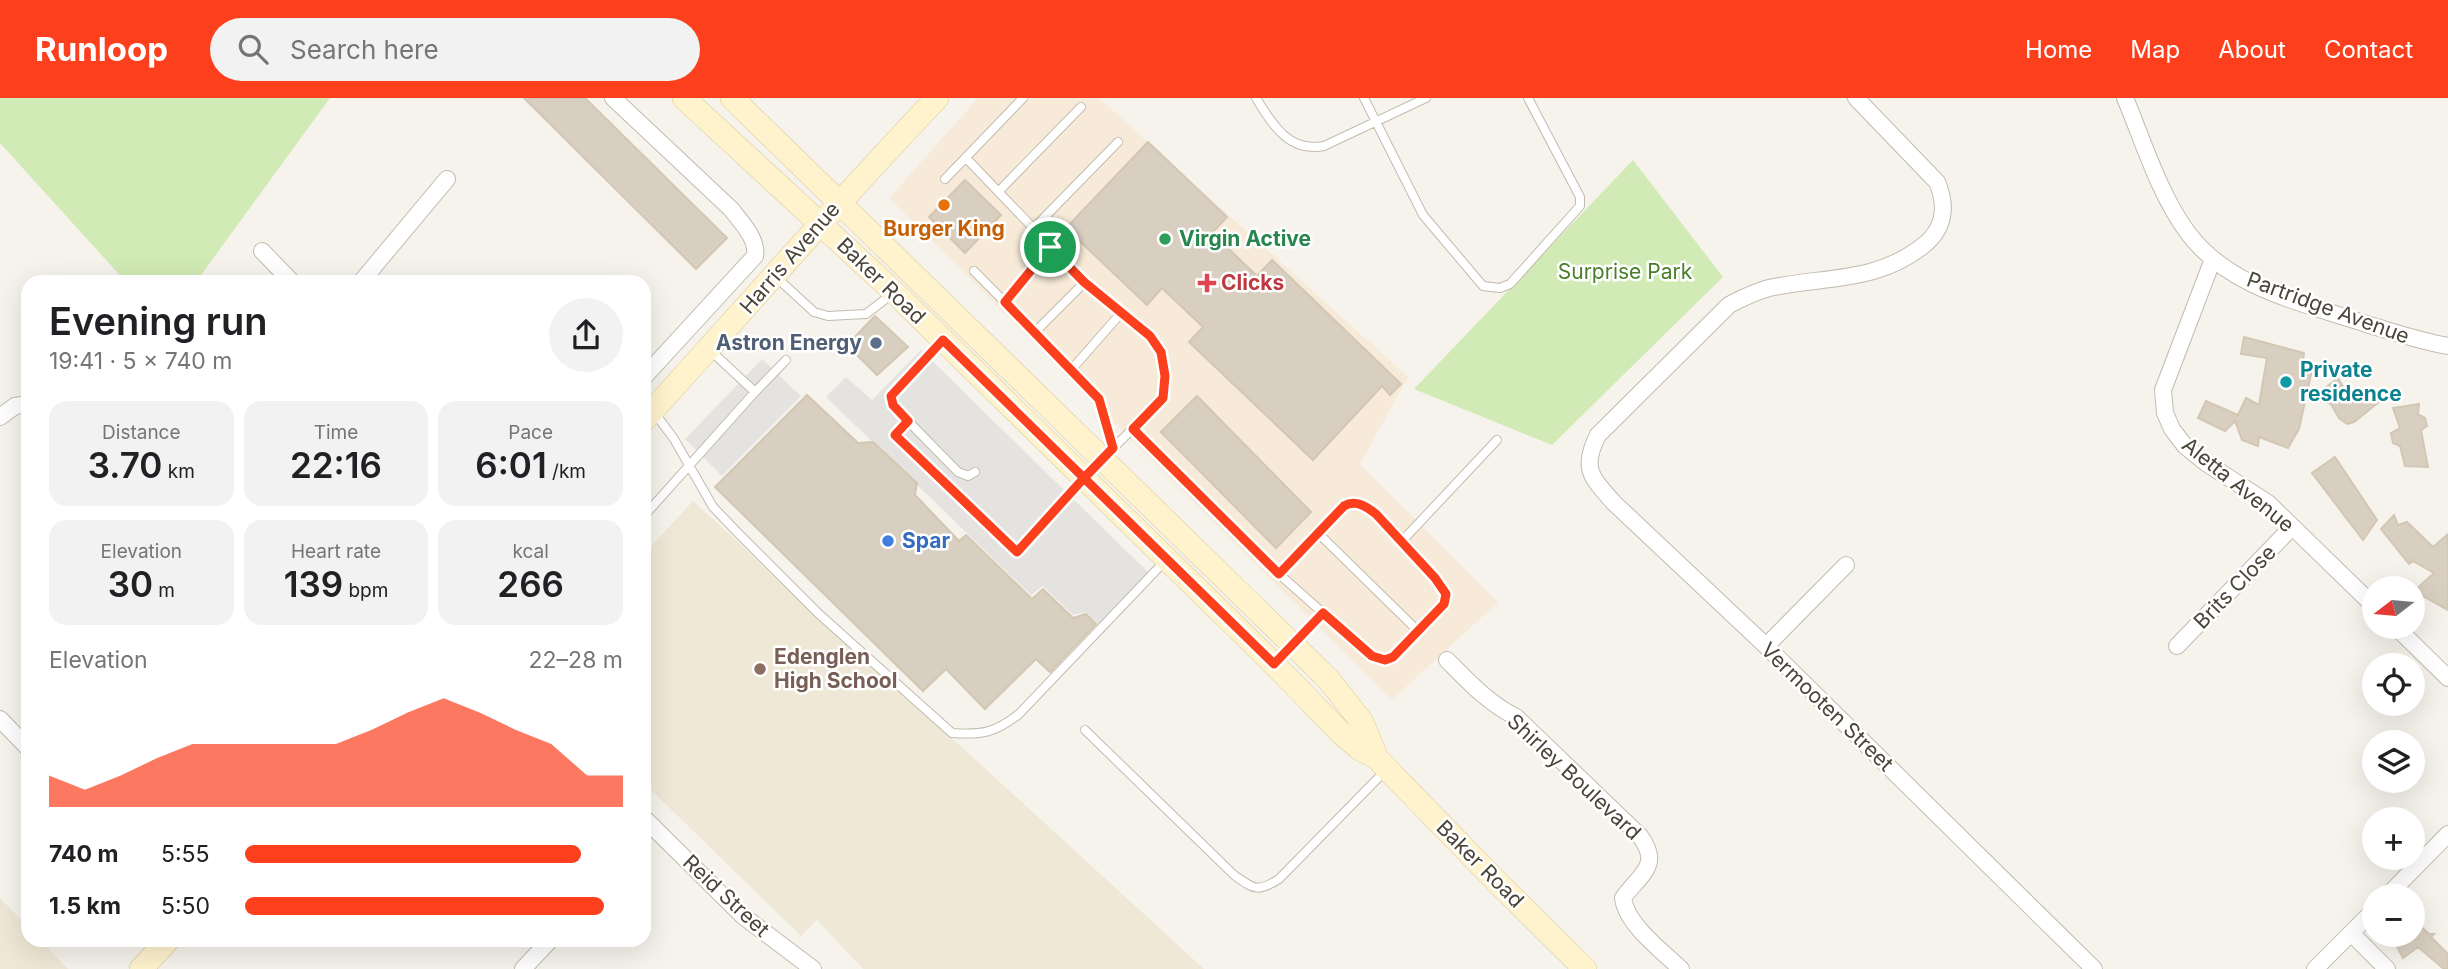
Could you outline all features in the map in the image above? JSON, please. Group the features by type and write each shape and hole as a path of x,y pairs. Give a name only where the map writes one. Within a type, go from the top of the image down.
{"main road":[{"name":"Baker Road","path":"684,98 894,292 1342,734 1382,763 1497,883 1585,969"},
{"name":"Baker Road","path":"732,98 1108,453 1328,679 1362,722 1382,763"},
{"name":"Harris Avenue","path":"651,412 840,201 937,98"},
{"path":"141,969 161,947"}],"street":[{"path":"613,98 731,209 744,225 756,248 755,256 651,369"},
{"name":"Vermooten Street","path":"1856,98 1937,182 1943,195 1944,208 1937,233 1910,256 1882,270 1770,288 1729,305 1598,435 1588,460 1597,484 1614,503 1766,646 2094,969"},
{"name":"Partridge Avenue","path":"2124,98 2177,216 2197,244 2213,259 2232,273 2266,291 2421,341 2448,346"},
{"path":"367,275 447,179"},
{"path":"262,251 285,275"},
{"name":"Aletta Avenue","path":"2213,259 2163,390 2165,414 2185,446 2267,503 2362,594"},
{"path":"0,417 15,406 21,405"},
{"name":"Brits Close","path":"2177,646 2292,527"},
{"path":"1766,646 1846,565"},
{"path":"2408,639 2448,678"},
{"name":"Shirley Boulevard","path":"1447,660 1480,694 1516,717 1640,836 1649,848 1651,861 1623,898 1624,907 1629,918 1681,969"},
{"path":"0,719 21,741"},
{"name":"Reid Street","path":"651,832 743,916 813,969"},
{"path":"2399,884 2448,834"},
{"path":"2315,969 2362,922"},
{"path":"2351,933 2387,969"},
{"path":"523,969 544,947"}],"lane":[{"path":"945,179 1023,98"},
{"path":"1256,98 1281,133 1294,145 1305,148 1324,146 1426,98"},
{"path":"1364,98 1423,215 1483,286 1500,288 1510,284 1580,206 1580,197 1528,98"},
{"path":"999,191 1081,107"},
{"path":"1032,229 1118,142"},
{"path":"908,421 895,435 1017,552 1084,478 1163,398 1164,369 1157,345 1144,331 1084,282 966,158"},
{"path":"1005,302 1050,247"},
{"path":"974,271 1072,369 1102,403 1108,453"},
{"path":"775,276 814,312 828,316 866,314 894,292"},
{"path":"1035,332 1084,282"},
{"path":"1072,369 1121,313"},
{"path":"943,340 891,396 893,405 958,472 968,476 975,472"},
{"path":"709,349 755,392"},
{"path":"651,508 786,360"},
{"path":"651,419 690,465 713,507 740,536 819,614 952,733 977,735 992,731 1019,714 1167,559"},
{"path":"1133,429 1279,574 1372,656 1379,659 1393,657 1444,604 1446,594 1402,541 1371,510 1353,503 1344,506 1279,574"},
{"path":"1402,541 1497,440"},
{"path":"1318,533 1418,631"},
{"path":"1274,664 1323,613"},
{"path":"1085,730 1234,875 1252,888 1259,889 1279,879 1382,763"}],"shaded area":[{"path":"978,98 1099,98 1408,377 1360,464 1498,602 1392,700 889,198"},
{"path":"921,350 1151,575 1099,625 1086,612 1073,615 1043,586 1031,595 826,397 846,377 872,400"},
{"path":"762,359 801,396 722,476 685,439"},
{"name":"Edenglen High School","path":"693,501 1204,969 863,969 817,920 801,936 651,790 651,546"},
{"path":"0,898 21,920 21,947 47,947 68,969 0,969"}],"green space":[{"path":"0,98 330,98 201,275 120,275 0,143"},
{"name":"Surprise Park","path":"1633,160 1723,277 1552,445 1414,389"}],"building":[{"path":"524,98 585,98 727,238 696,269"},
{"path":"1148,142 1227,217 1212,233 1257,276 1272,260 1401,384 1390,395 1382,386 1313,460 1189,342 1203,327 1162,288 1147,305 1066,228"},
{"path":"965,180 1001,215 965,253 929,217"},
{"path":"875,316 908,347 877,375 847,345"},
{"path":"2244,337 2304,353 2303,361 2312,370 2299,429 2288,448 2259,437 2258,446 2242,440 2235,421 2225,431 2198,418 2206,401 2238,415 2246,398 2259,405 2267,358 2241,354"},
{"name":"Private residence","path":"2338,378 2350,399 2367,389 2379,402 2354,422 2347,424 2339,418 2331,404 2312,398"},
{"path":"807,395 858,443 873,442 917,483 915,495 959,541 966,535 1032,599 1043,589 1073,618 1086,614 1096,624 1050,672 1036,659 985,709 946,669 923,691 715,487"},
{"path":"1197,396 1311,512 1276,548 1161,432"},
{"name":"Private residence","path":"2419,404 2418,414 2425,418 2427,426 2421,430 2428,467 2405,466 2400,446 2393,443 2391,433 2400,428 2393,408"},
{"name":"Private residence","path":"2335,457 2377,520 2363,540 2312,473"},
{"path":"2394,515 2398,525 2407,522 2433,547 2448,534 2448,610 2426,598 2426,580 2434,573 2411,560 2409,564 2381,529"},
{"path":"2425,930 2434,934 2431,937 2448,954 2448,969 2444,969 2418,947 2425,947"},
{"path":"2397,947 2418,947 2403,958"}],"place":[{"name":"Burger King","path":"944,205"},
{"name":"Virgin Active","path":"1165,239"},
{"name":"Clicks","path":"1207,283"},
{"name":"Astron Energy","path":"876,343"},
{"name":"Private residence","path":"2286,382"},
{"name":"Spar","path":"888,541"},
{"name":"Edenglen High School","path":"760,669"}],"route":[{"path":"1050,247 1005,302 1102,403 1113,448 1084,478 943,340 891,396 893,405 908,421 895,435 1017,552 1084,478 1274,664 1323,613 1372,656 1385,660 1393,657 1444,604 1446,594 1435,578 1376,514 1366,506 1353,503 1344,506 1279,574 1133,429 1163,398 1165,376 1161,352 1150,336 1084,282 1050,247"}]}
